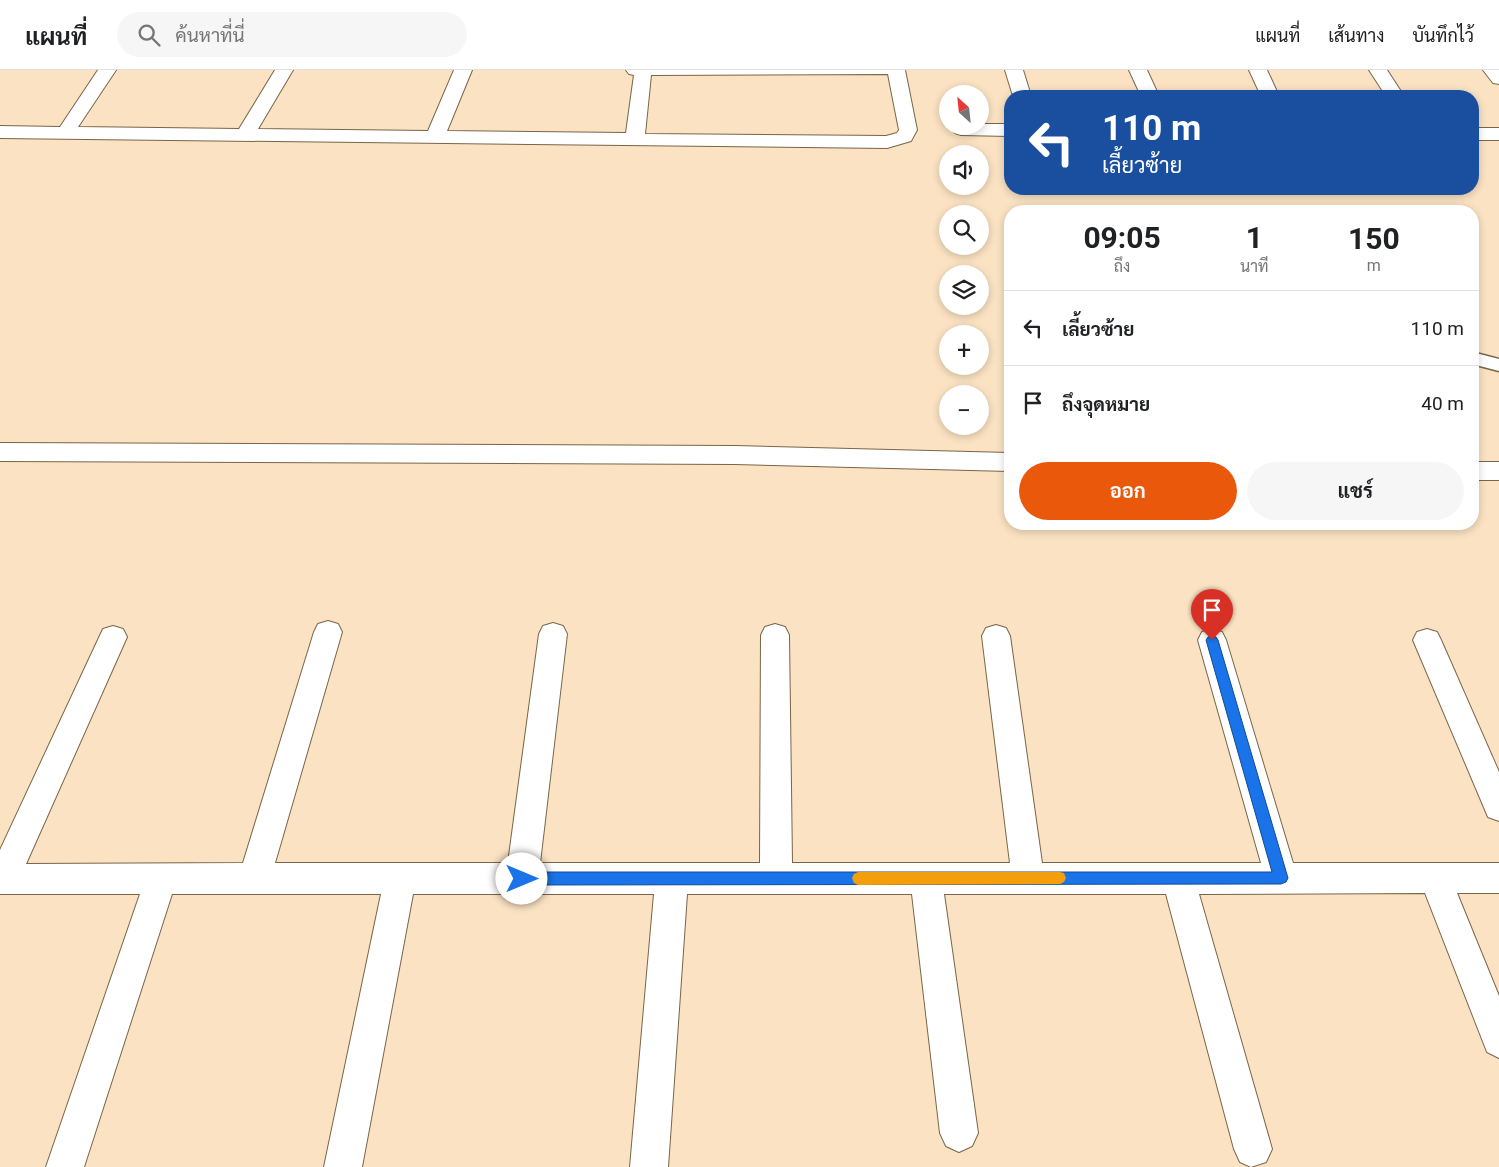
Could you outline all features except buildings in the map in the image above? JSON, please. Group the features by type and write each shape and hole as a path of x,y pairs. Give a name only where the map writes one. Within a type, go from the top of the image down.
{"street":[{"path":"65,133 107,70"},
{"path":"245,135 284,70"},
{"path":"435,137 463,70"},
{"path":"635,70 883,70"},
{"path":"635,139 643,70"},
{"path":"0,132 887,142 904,137 908,130 896,70"},
{"path":"1014,70 1020,90"},
{"path":"1138,70 1147,90"},
{"path":"1258,70 1267,90"},
{"path":"1378,70 1391,90"},
{"path":"1492,70 1499,80"},
{"path":"989,130 1004,130"},
{"path":"1479,134 1499,134"},
{"path":"0,452 735,455 1004,462"},
{"path":"1479,471 1499,471"},
{"path":"254,879 328,632"},
{"path":"522,879 553,634"},
{"path":"775,635 776,878"},
{"path":"996,636 1028,878"},
{"path":"113,637 2,879 1499,878"},
{"path":"1212,640 1281,878"},
{"path":"1426,640 1499,807"},
{"path":"343,1167 400,878"},
{"path":"648,1167 672,878"},
{"path":"926,878 959,1133"},
{"path":"1178,878 1254,1149"},
{"path":"1435,878 1499,1040"},
{"path":"65,1167 161,879"}],"lane":[{"path":"1479,359 1499,365"}],"slow traffic":[{"path":"858,878 1060,878"}],"route":[{"path":"522,879 1281,878 1212,640"}]}
